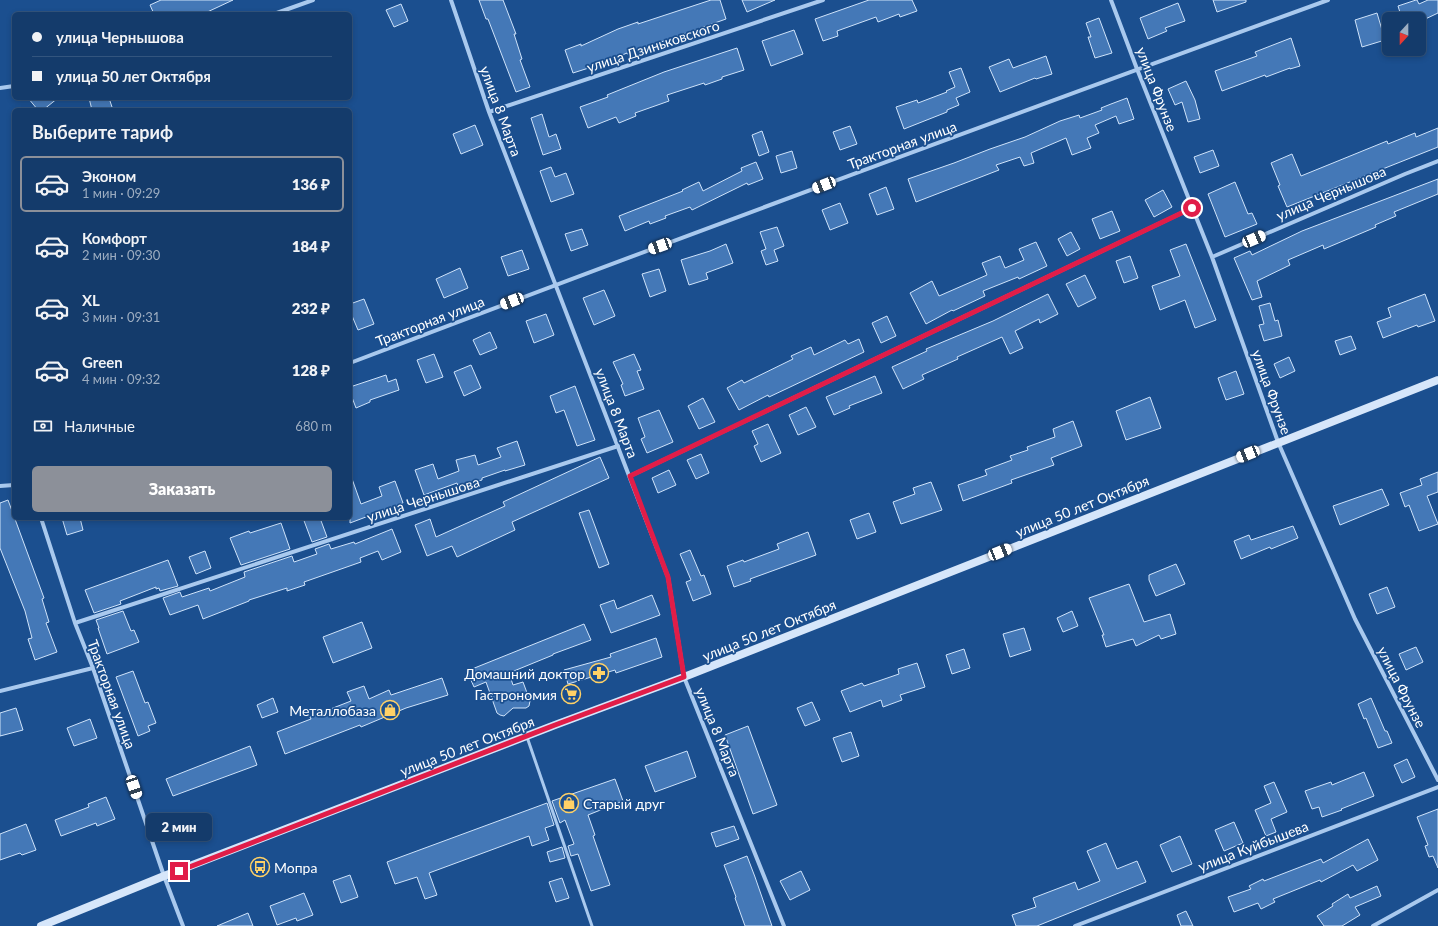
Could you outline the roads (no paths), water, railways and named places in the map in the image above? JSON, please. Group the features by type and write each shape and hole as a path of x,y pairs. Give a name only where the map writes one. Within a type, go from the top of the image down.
{"main road":[{"name":"улица 50 лет Октября","path":"41,926 164,876 684,677 1438,380"}],"street":[{"path":"280,12 313,0"},
{"name":"улица 8 Марта","path":"451,0 489,112 668,577 684,677 784,926"},
{"name":"улица Дзиньковского","path":"489,112 823,0"},
{"name":"улица Фрунзе","path":"1111,0 1212,257 1278,442 1355,619 1438,780"},
{"name":"Тракторная улица","path":"352,362 1137,69 1328,0"},
{"path":"0,88 12,86"},
{"name":"улица Чернышова","path":"1212,257 1438,161"},
{"path":"630,476 1192,208"},
{"name":"улица Чернышова","path":"74,624 618,446"},
{"path":"0,486 12,485"},
{"name":"Тракторная улица","path":"42,520 74,624 92,668 164,876 183,926"},
{"path":"0,690 92,668"},
{"name":"улица Куйбышева","path":"1075,926 1438,787"},
{"path":"1373,926 1438,890"}],"lane":[{"path":"527,736 592,926"}],"place":[{"name":"Домашний доктор","path":"599,673"},
{"name":"Гастрономия","path":"571,694"},
{"name":"Металлобаза","path":"390,710"},
{"name":"Старый друг","path":"569,803"},
{"name":"Мопра","path":"260,867"}]}
